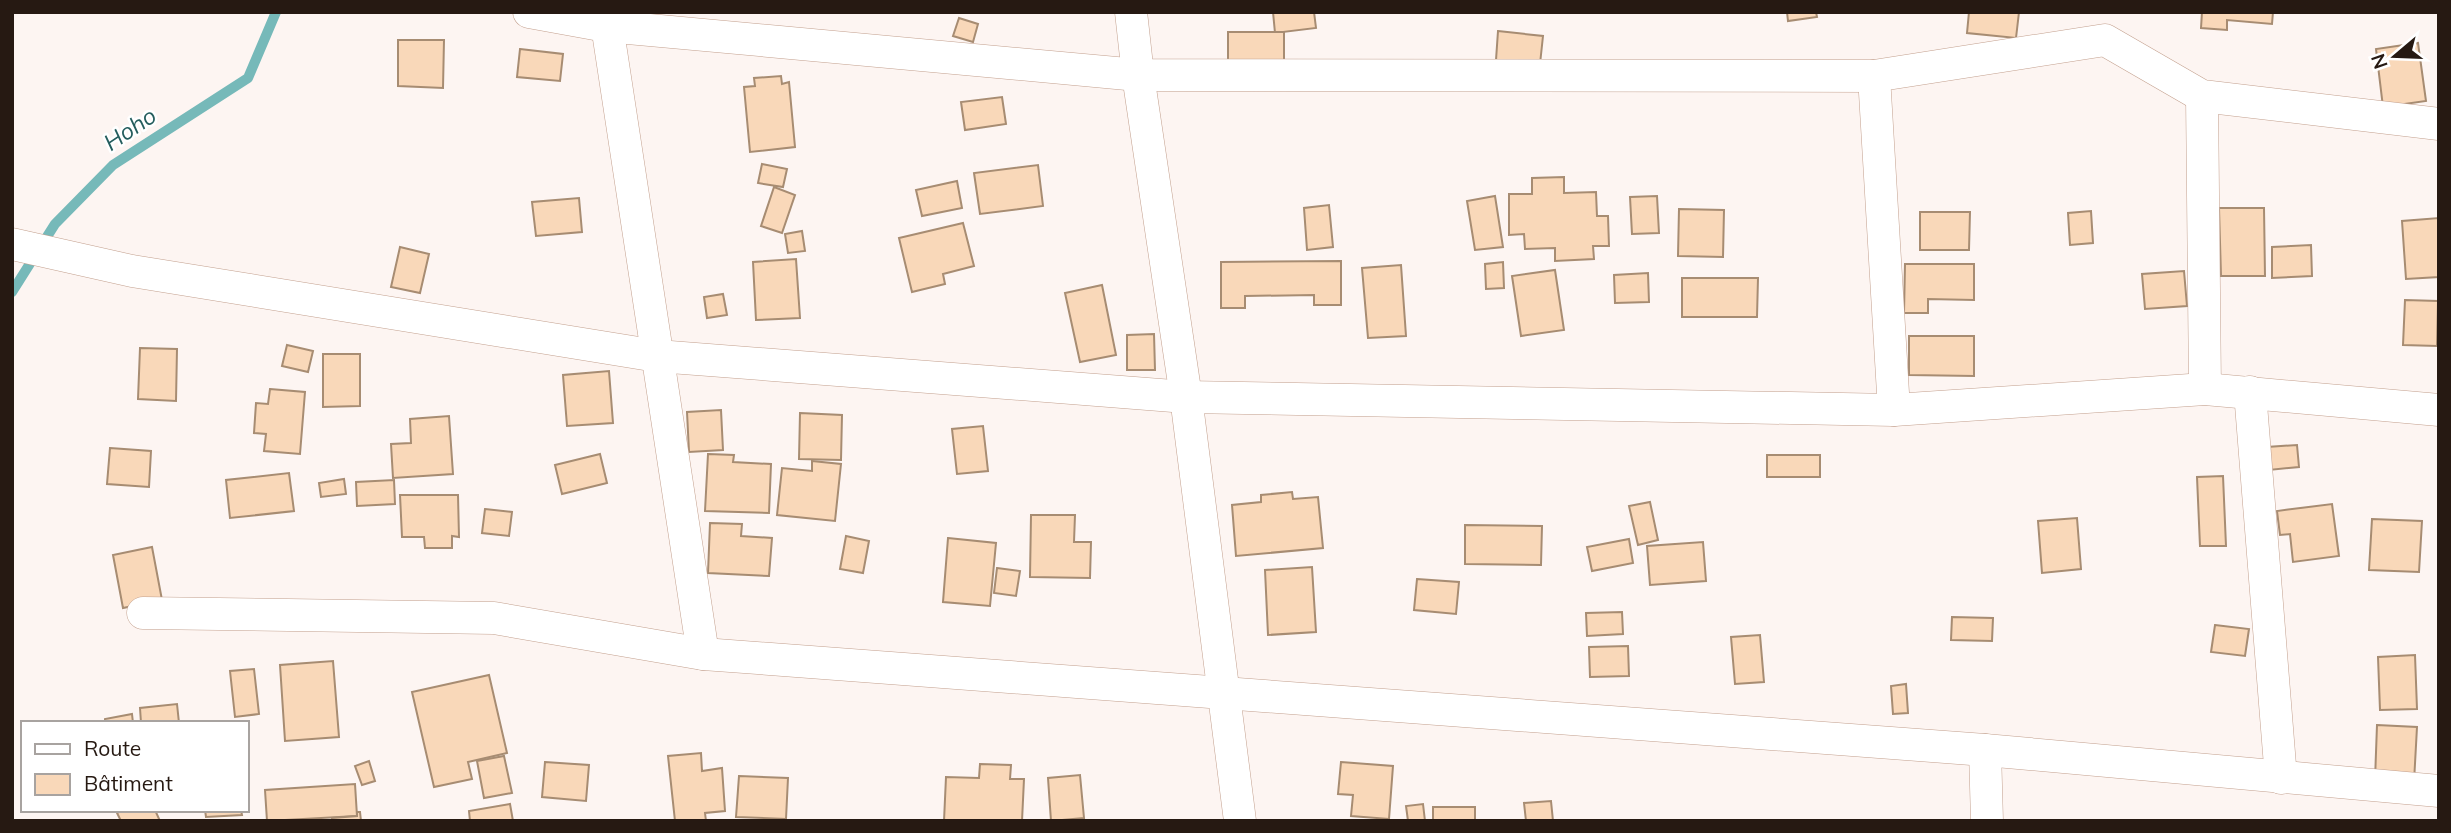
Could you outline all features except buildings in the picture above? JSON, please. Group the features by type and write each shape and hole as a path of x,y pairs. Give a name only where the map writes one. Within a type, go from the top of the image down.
{"street":[{"path":"529,12 1138,75 1874,76 2106,26 2202,96 2439,124"},
{"path":"1131,12 1186,397 1240,821"},
{"path":"606,19 703,654"},
{"path":"1874,76 1894,410"},
{"path":"2202,96 2205,389"},
{"path":"17,245 132,271 657,356 1186,397 1894,410 2205,389 2439,410"},
{"path":"2250,392 2281,778"},
{"path":"142,613 494,618 703,654 1985,750 2439,791"},
{"path":"1985,750 1987,821"}],"waterway":[{"name":"Hoho","path":"12,292 55,224 113,165 248,78 276,12"}]}
